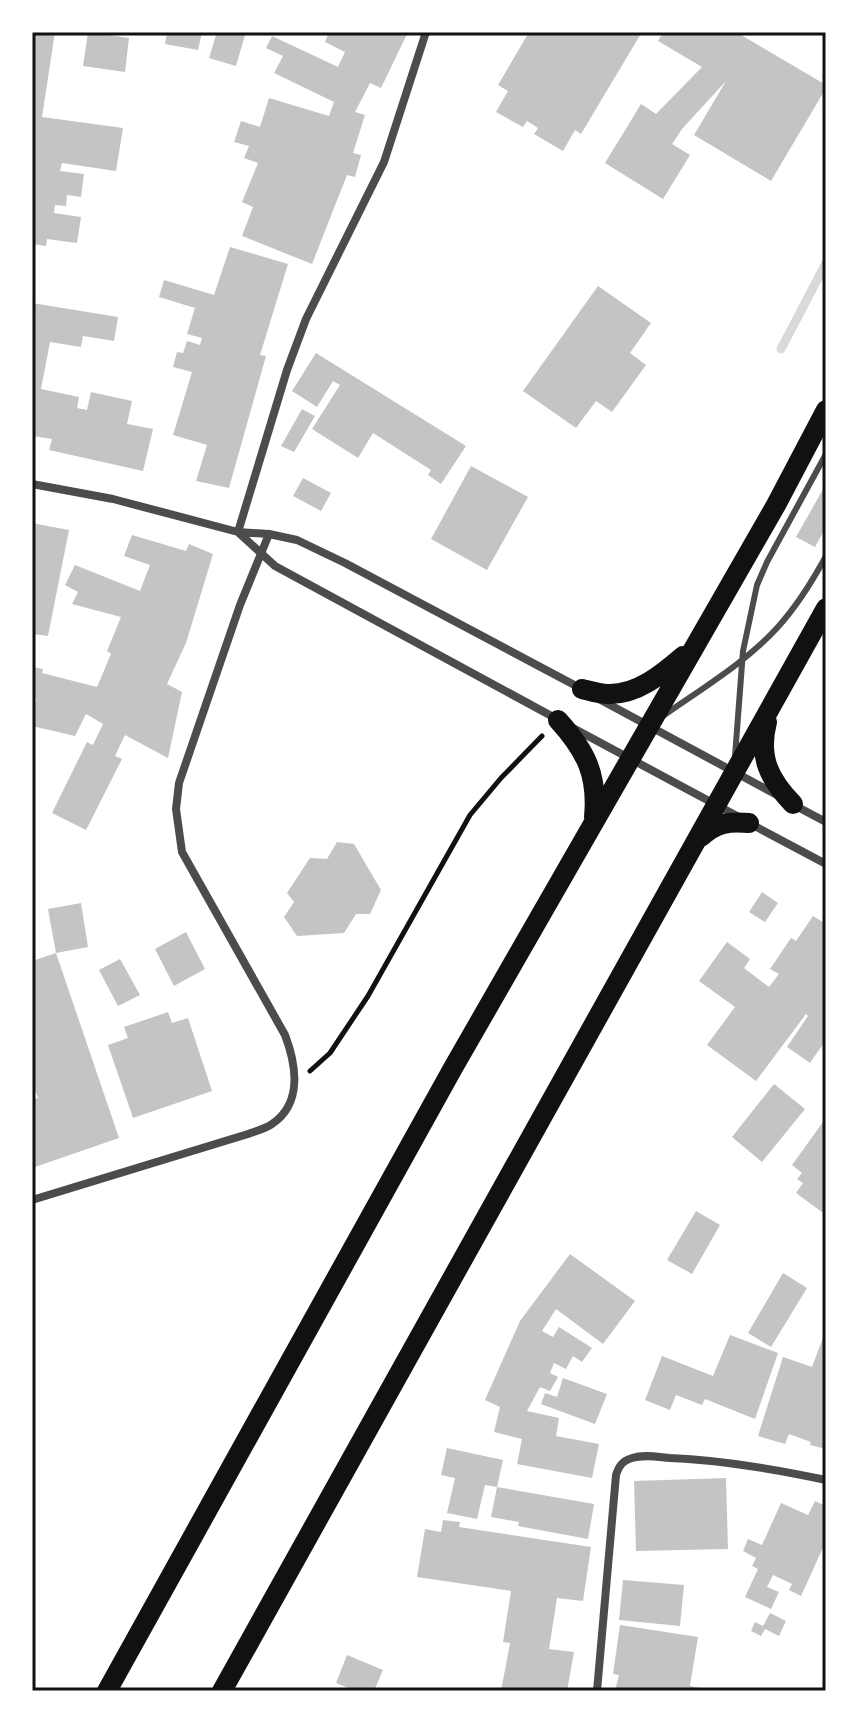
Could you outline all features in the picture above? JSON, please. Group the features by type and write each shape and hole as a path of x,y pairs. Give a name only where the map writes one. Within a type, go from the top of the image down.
{"highway":[{"path":"107,1691 446,1082 776,505 826,410"},
{"path":"222,1691 826,608"},
{"path":"582,689 606,695 641,687 695,646"},
{"path":"771,705 763,744 764,760 772,778 793,804"},
{"path":"558,720 576,740 592,773 593,823"},
{"path":"695,842 711,828 724,823 749,823"}],"street":[{"path":"238,532 294,349 384,162 426,32"},
{"path":"32,484 113,499 238,532 297,540 582,689 826,822"},
{"path":"238,532 275,566 826,864"},
{"path":"32,1200 270,1126 289,1102 295,1085 295,1070 285,1035 182,852 176,809 179,783 240,605 269,534"},
{"path":"597,1691 619,1466 630,1458 641,1456 699,1459 826,1480"}],"lane":[{"path":"734,772 742,660 757,585 826,454"},
{"path":"649,726 766,640 799,603 826,556"}],"path":[{"path":"295,1085 330,1053 368,996 470,815 501,778 558,720"}],"building":[{"path":"32,32 55,32 42,117 123,128 116,171 62,163 60,171 84,174 81,197 67,195 66,206 55,205 54,213 81,217 77,243 47,239 46,246 32,244"},
{"path":"88,32 129,38 125,72 83,66"},
{"path":"167,32 202,32 198,50 165,44"},
{"path":"217,32 246,32 236,66 209,58"},
{"path":"329,32 408,32 381,88 370,83 355,112 365,115 353,153 361,155 355,177 347,175 312,264 242,236 253,207 242,202 258,163 244,158 249,146 234,142 241,121 260,127 269,98 329,116 334,102 274,73 283,56 266,48 272,36 338,67 345,52 325,42"},
{"path":"529,32 642,32 581,134 575,130 563,151 534,134 538,128 527,121 523,127 496,112 508,91 498,85"},
{"path":"663,32 736,32 826,85 771,181 694,135 726,81 672,144 690,155 663,199 605,163 641,104 656,114 702,67 658,41"},
{"path":"230,247 288,264 260,355 266,356 229,488 196,481 207,445 173,435 192,372 173,367 177,352 183,353 187,341 200,345 202,338 187,334 195,308 159,297 164,280 214,295"},
{"path":"598,286 651,323 630,353 646,365 612,412 596,401 576,428 523,391"},
{"path":"32,303 118,317 114,341 83,336 81,347 50,342 41,389 79,397 77,408 87,410 91,392 132,401 127,424 153,429 143,471 49,450 52,439 32,436"},
{"path":"316,353 466,446 441,484 428,475 431,470 373,433 358,458 312,429 340,385 333,381 317,407 292,391"},
{"path":"302,409 315,416 294,452 281,446"},
{"path":"471,466 528,497 487,570 431,539"},
{"path":"303,478 331,493 321,511 293,496"},
{"path":"826,484 826,527 815,547 796,537"},
{"path":"32,523 69,530 48,636 32,634"},
{"path":"132,535 186,551 189,544 213,554 186,643 167,684 182,692 168,758 125,735 115,756 122,759 86,830 52,813 87,742 93,745 103,724 86,714 75,736 32,726 36,699 32,698 32,667 43,669 42,673 97,687 111,654 107,651 121,617 72,604 78,592 65,585 75,565 140,591 150,565 124,556"},
{"path":"337,842 354,844 381,890 370,914 356,914 344,933 297,936 284,917 294,902 287,893 310,858 327,859"},
{"path":"762,892 778,903 765,922 749,912"},
{"path":"81,903 88,947 56,953 48,909"},
{"path":"813,916 826,924 826,1040 810,1063 787,1047 808,1016 806,1014 756,1081 707,1045 735,1007 699,981 727,942 750,959 744,968 769,987 779,974 770,969 791,938 796,941"},
{"path":"186,932 205,969 174,986 155,949"},
{"path":"56,953 119,1138 32,1168 32,1100 38,1098 32,1081 32,961"},
{"path":"120,959 140,995 118,1006 99,970"},
{"path":"168,1012 172,1023 188,1018 212,1091 133,1118 108,1045 128,1038 124,1027"},
{"path":"774,1084 805,1109 762,1162 732,1137"},
{"path":"823,1122 826,1124 826,1215 796,1193 803,1183 797,1179 802,1173 792,1165"},
{"path":"696,1211 720,1225 692,1274 667,1260"},
{"path":"570,1254 635,1301 603,1344 556,1309 542,1331 553,1337 559,1327 592,1348 582,1362 573,1356 566,1369 554,1363 550,1373 558,1377 550,1391 540,1387 527,1411 559,1418 556,1436 599,1444 592,1478 517,1464 522,1439 494,1432 500,1407 485,1400 520,1321"},
{"path":"783,1273 807,1288 771,1347 748,1333"},
{"path":"826,1330 826,1449 789,1434 785,1444 758,1436 783,1357 812,1367"},
{"path":"730,1335 778,1353 755,1419 705,1399 702,1405 676,1395 670,1410 645,1400 662,1356 713,1376"},
{"path":"563,1378 607,1394 595,1424 541,1404 545,1393 557,1397"},
{"path":"447,1448 503,1460 497,1487 485,1485 477,1519 447,1513 455,1478 441,1475"},
{"path":"726,1478 728,1549 636,1551 634,1481"},
{"path":"497,1487 594,1504 588,1539 518,1526 519,1522 491,1517"},
{"path":"815,1501 826,1506 826,1541 801,1596 789,1590 792,1584 773,1575 767,1587 779,1592 771,1609 745,1597 758,1569 752,1566 756,1558 743,1551 748,1539 762,1545 781,1503 808,1515"},
{"path":"443,1520 460,1522 459,1527 591,1547 583,1601 557,1598 549,1649 574,1652 567,1691 501,1691 510,1643 503,1642 511,1591 417,1577 425,1529 441,1532"},
{"path":"623,1580 684,1585 680,1626 619,1620"},
{"path":"770,1613 786,1621 779,1636 765,1629 761,1636 751,1631 755,1622 763,1626"},
{"path":"620,1625 698,1637 690,1686 710,1691 615,1691 619,1675 613,1674"},
{"path":"347,1655 383,1670 374,1691 356,1691 336,1683"}],"waterway":[{"path":"781,349 826,263"}]}
